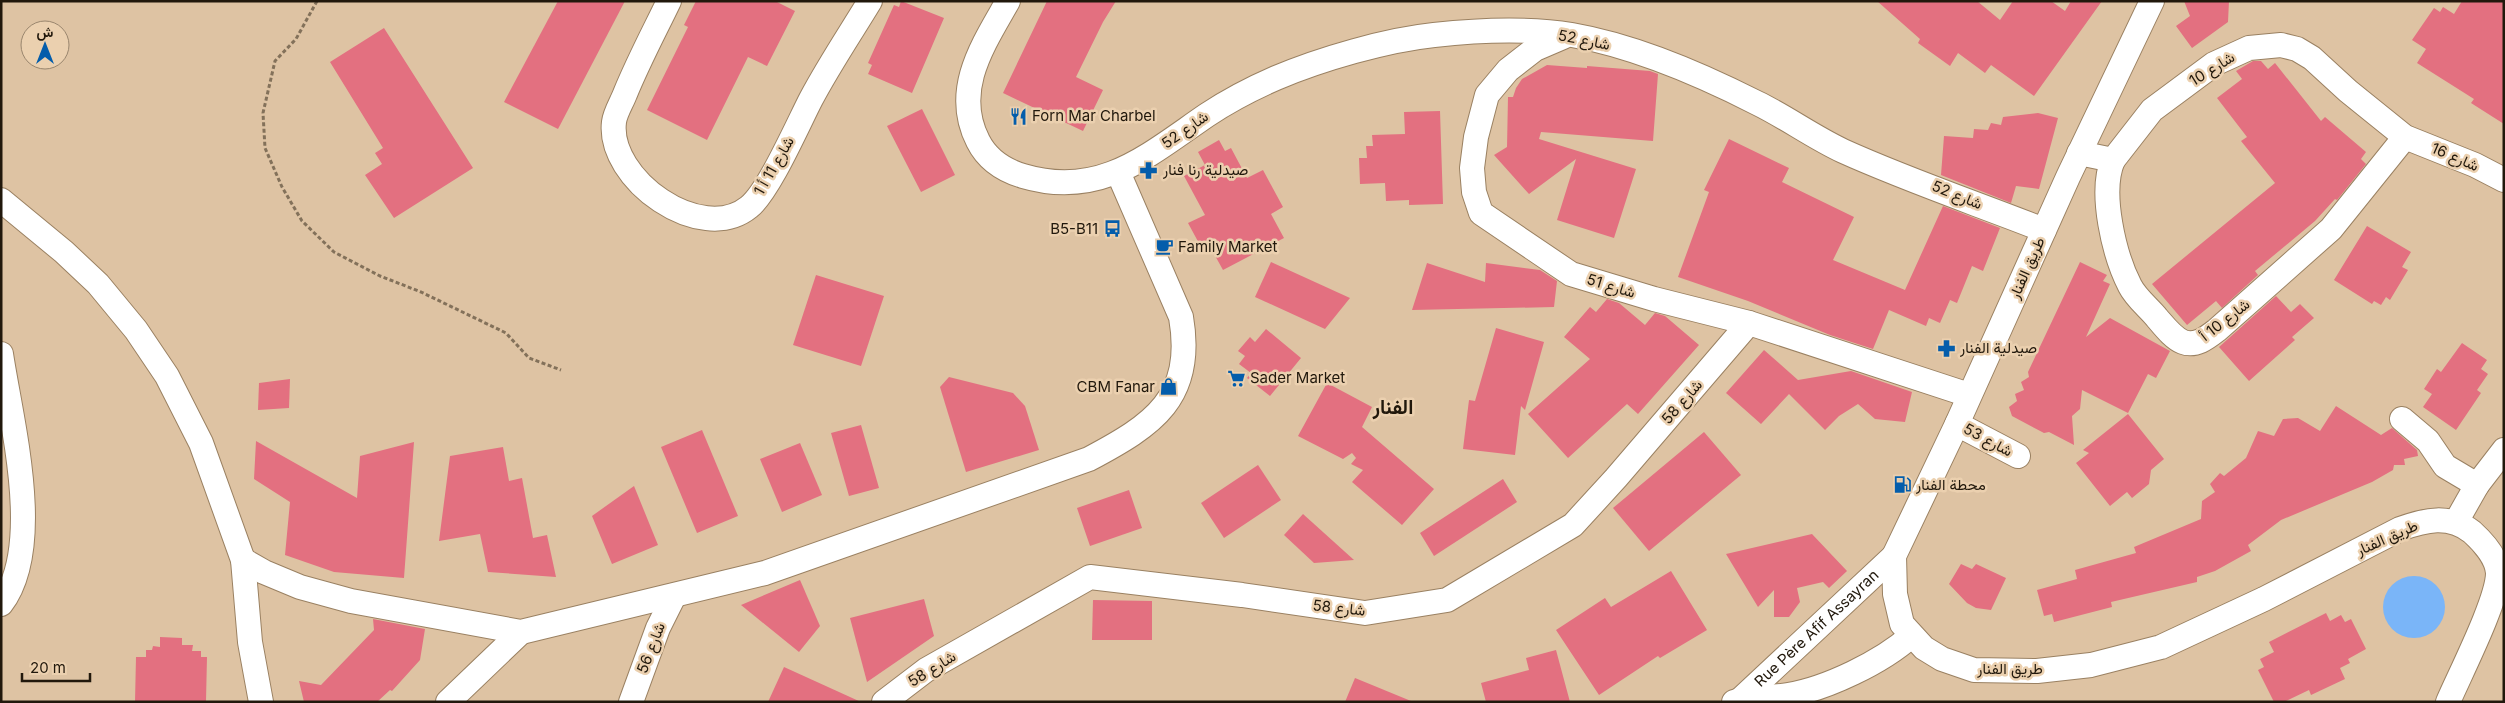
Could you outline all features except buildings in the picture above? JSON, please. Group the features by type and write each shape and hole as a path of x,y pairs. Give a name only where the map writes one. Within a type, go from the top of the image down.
{"street":[{"name":"شارع 11 أ 1","path":"669,1 636,68 614,121 616,143 625,167 640,184 658,198 700,217 720,218 733,215 750,207 757,197 787,147 812,97 870,1"},
{"name":"شارع 52","path":"1008,1 981,48 970,78 967,109 970,126 981,147 993,162 1012,172 1037,180 1075,183 1104,178 1160,148 1211,112 1277,78 1356,51 1433,35 1508,31 1569,35 1596,40 1653,58 1758,103 1841,150 2044,230"},
{"name":"طريق الفنار","path":"2152,1 2079,153 1957,424 1894,556 1893,578 1898,612 1902,624 1911,636 1942,659 1974,670 2037,671 2091,665 2161,647 2264,599 2400,529 2421,521 2442,519 2456,522"},
{"name":"شارع 51","path":"1569,35 1535,49 1508,70 1487,95 1476,137 1472,168 1474,192 1481,213 1572,274 1654,299 1749,323 1969,395"},
{"name":"شارع 10","path":"2114,160 2139,126 2169,96 2225,58 2249,48 2270,45 2289,46 2304,52 2348,91 2405,137"},
{"name":"شارع 10 أ","path":"2114,160 2108,176 2106,195 2111,223 2130,287 2165,328 2183,342 2193,343 2204,340 2217,330 2332,229 2405,137"},
{"name":"شارع 16","path":"2405,137 2475,165 2504,180"},
{"path":"2079,153 2114,160"},
{"path":"243,560 264,572 300,587 351,600 521,632 765,573 1089,459 1131,436 1148,424 1163,408 1179,382 1185,338 1181,317 1118,172"},
{"path":"1,200 64,252 98,284 136,330 167,376 201,443 243,560 250,642 261,702"},
{"name":"شارع 58","path":"884,702 926,670 1090,577 1242,595 1365,613 1447,600 1573,525 1616,478 1749,323"},
{"path":"1,354 21,481 24,527 17,574 1,604"},
{"path":"2402,419 2428,441 2445,466 2478,485"},
{"name":"شارع 53","path":"1957,424 2018,456"},
{"path":"2448,702 2494,593 2501,571 2484,544 2467,528 2456,522 2478,485 2504,450"},
{"name":"Rue Père Afif Assayran","path":"1737,701 1894,556"},
{"name":"شارع 56","path":"631,702 658,628 674,596"},
{"path":"448,702 521,632"},
{"name":"Rue Père Afif Assayran","path":"1737,701 1790,695 1825,684 1882,658 1911,636"}],"path":[{"path":"317,1 296,39 275,61 262,113 265,148 282,187 302,222 334,252 380,276 421,292 506,334 529,358 561,370"}],"water":[{"path":"2408,576 2420,576 2436,585 2443,595 2445,607 2443,619 2436,629 2420,638 2408,638 2397,633 2388,624 2383,613 2383,601 2388,590 2397,581"}],"place":[{"name":"Forn Mar Charbel","path":"1018,116"},
{"name":"صيدلية رنا فنار","path":"1149,170"},
{"name":"B5-B11","path":"1112,229"},
{"name":"Family Market","path":"1164,247"},
{"name":"صيدلية الفنار","path":"1946,348"},
{"name":"Sader Market","path":"1236,378"},
{"name":"CBM Fanar","path":"1169,387"},
{"name":"محطة الفنار","path":"1902,485"}],"district":[{"name":"الفنار","path":"1393,407"}]}
